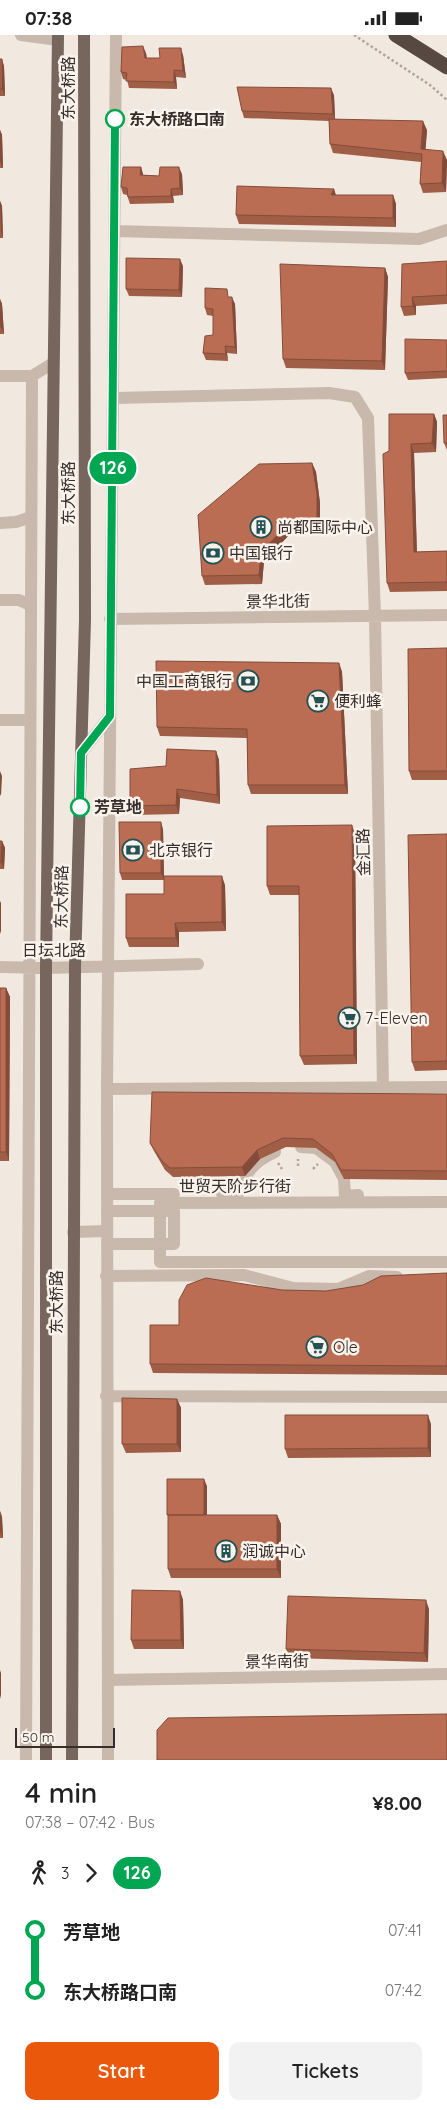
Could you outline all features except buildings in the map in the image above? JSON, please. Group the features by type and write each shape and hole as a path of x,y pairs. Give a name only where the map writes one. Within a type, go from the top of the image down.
{"highway":[{"path":"396,35 447,67"}],"main road":[{"name":"东大桥路","path":"72,1760 73,1232 76,967 85,620 84,35"},
{"name":"东大桥路","path":"46,1760 46,968 58,38"}],"street":[{"path":"21,35 58,38"},
{"path":"108,1760 106,1276 116,35"},
{"path":"115,231 419,239 447,230"},
{"path":"0,376 32,376 54,363"},
{"path":"26,1760 32,376"},
{"name":"金汇路","path":"114,398 329,393 355,397 368,418 375,616 383,1087"},
{"path":"0,523 16,523 31,517"},
{"path":"0,600 19,600 30,605"},
{"name":"景华北街","path":"110,619 447,615"},
{"path":"81,753 110,716"},
{"path":"0,720 30,720"},
{"name":"日坛北路","path":"0,967 46,968 198,964"},
{"path":"107,1089 447,1087"},
{"path":"107,1194 238,1194 245,1176 260,1159 286,1147 316,1148 335,1163 344,1179 345,1196 447,1193"},
{"name":"世贸天阶步行街","path":"160,1211 160,1203 447,1202"},
{"path":"107,1211 160,1211 160,1262 447,1262"},
{"path":"73,1232 160,1244"},
{"path":"106,1276 244,1275 294,1288 338,1289 369,1276 408,1277"},
{"path":"106,1396 447,1397"},
{"name":"景华南街","path":"108,1680 447,1674"}],"path":[{"path":"354,35 430,85 447,99"}],"bus line":[{"name":"126","path":"80,807 81,753 110,716 115,119"}],"place":[{"name":"东大桥路口南","path":"115,119"},
{"name":"尚都国际中心","path":"261,527"},
{"name":"中国银行","path":"213,553"},
{"name":"中国工商银行","path":"248,681"},
{"name":"便利蜂","path":"318,701"},
{"name":"芳草地","path":"80,807"},
{"name":"北京银行","path":"133,850"},
{"name":"7-Eleven","path":"349,1018"},
{"name":"Ole","path":"317,1347"},
{"name":"润诚中心","path":"226,1551"}]}
